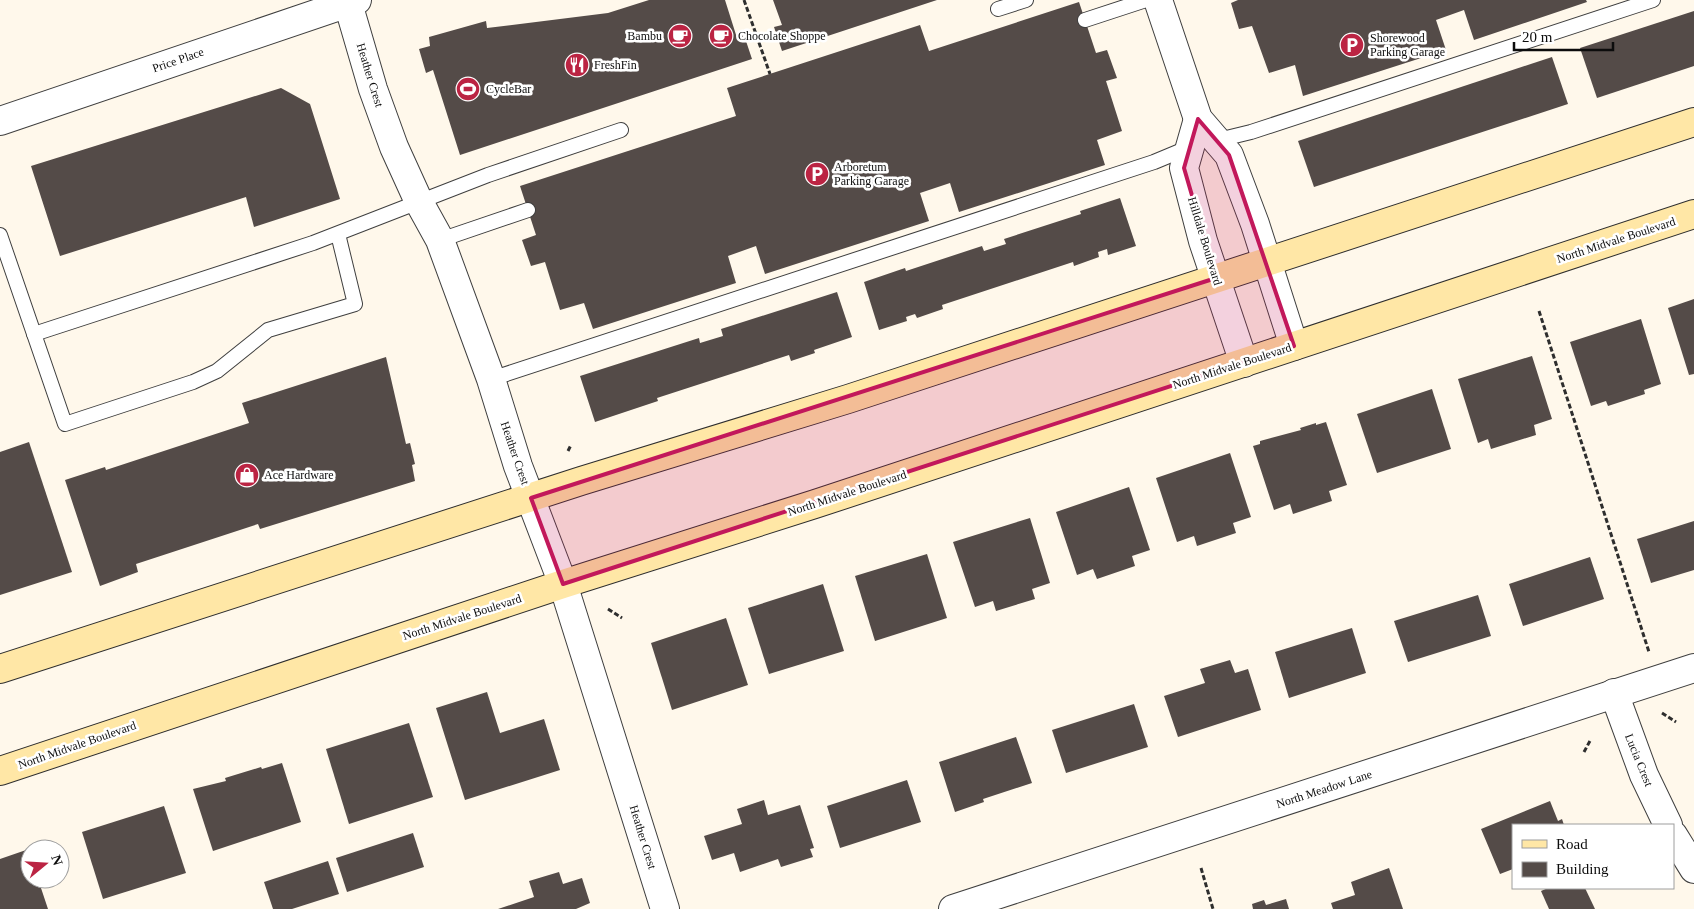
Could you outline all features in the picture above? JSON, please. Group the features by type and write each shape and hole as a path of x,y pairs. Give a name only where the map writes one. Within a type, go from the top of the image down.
{"main road":[{"path":"0,669 848,398 1694,122"},
{"name":"North Midvale Boulevard","path":"0,771 563,584 815,504 1694,214"}],"street":[{"path":"1158,0 1198,119 1229,155 1267,262 1294,346"},
{"name":"Price Place","path":"0,121 351,1"},
{"name":"Heather Crest","path":"351,1 373,89 394,147 419,202 440,240 563,584 665,909"},
{"name":"Hilldale Boulevard","path":"1198,119 1184,168 1216,278 1244,362"},
{"name":"North Meadow Lane","path":"953,909 1694,668"},
{"name":"Lucia Crest","path":"1614,693 1644,775 1668,824"},
{"path":"1674,837 1694,870"}],"lane":[{"path":"998,9 1026,0"},
{"path":"1085,20 1146,0"},
{"path":"491,379 1154,162 1190,147 1251,132 1653,0"},
{"path":"34,334 338,234 488,175 621,130"},
{"path":"440,240 528,210"},
{"path":"0,235 65,424 193,382 217,371 268,330 355,304 338,234"}],"path":[{"path":"744,0 770,74"},
{"path":"1539,311 1649,652"},
{"path":"568,451 571,445"},
{"path":"608,609 622,618"},
{"path":"1662,713 1676,722"},
{"path":"1584,752 1591,739"},
{"path":"1201,868 1214,909"}],"highlighted area":[{"path":"1198,119 1229,155 1294,346 563,584 531,498 1216,278 1184,168"}],"building":[{"path":"649,0 725,0 737,38 744,35 752,59 460,155 433,70 426,73 419,49 430,46 429,37 486,21 487,28 608,13"},
{"path":"773,0 937,0 782,51 774,27 782,25"},
{"name":"Shorewood Parking Garage","path":"1238,0 1586,0 1587,2 1474,40 1464,10 1436,20 1446,50 1303,96 1295,65 1269,73 1252,26 1239,29 1231,3"},
{"name":"Arboretum Parking Garage","path":"1079,2 1096,53 1107,50 1117,78 1106,81 1122,131 1097,140 1105,165 959,212 950,183 920,193 929,221 765,274 756,246 728,256 736,283 593,329 584,303 560,310 545,262 531,266 522,240 536,235 520,186 736,116 727,88 920,25 929,51"},
{"path":"1694,11 1694,66 1597,98 1580,48"},
{"path":"1552,57 1568,104 1314,187 1298,141"},
{"path":"281,88 310,104 340,199 254,227 246,197 60,256 31,166"},
{"path":"1120,198 1136,246 1108,255 1107,249 1098,252 1099,257 1074,266 1073,262 942,305 943,309 917,318 915,314 906,317 907,321 879,330 864,282 905,268 906,271 982,246 984,251 1006,244 1004,239 1081,214 1080,211"},
{"path":"837,292 852,337 814,350 815,353 791,361 789,355 657,398 658,401 595,422 580,376 699,338 700,343 723,336 721,329"},
{"path":"1694,299 1694,374 1689,375 1668,308"},
{"path":"1641,319 1661,384 1644,390 1645,394 1608,406 1606,401 1591,406 1570,342"},
{"path":"1532,356 1552,419 1534,425 1536,435 1491,449 1488,439 1478,443 1458,379"},
{"name":"Ace Hardware","path":"386,357 406,444 410,443 415,464 412,465 415,481 260,529 258,524 136,564 138,572 100,586 65,480 105,467 106,470 249,423 242,403"},
{"path":"1432,389 1451,449 1377,473 1357,414"},
{"path":"1326,422 1347,485 1329,491 1332,501 1293,514 1290,504 1274,510 1253,446 1260,444 1260,441 1301,430 1300,428 1316,423 1316,425"},
{"path":"29,442 72,572 0,595 0,452"},
{"path":"1230,453 1251,517 1233,523 1236,533 1197,546 1194,536 1177,542 1156,478"},
{"path":"1129,487 1150,550 1132,556 1135,566 1097,579 1093,569 1077,575 1056,512"},
{"path":"1030,518 1050,583 1032,589 1035,599 996,611 993,601 975,607 953,542"},
{"path":"1694,521 1694,570 1651,583 1637,539"},
{"path":"927,554 947,618 875,641 855,576"},
{"path":"1590,557 1604,599 1523,626 1509,584"},
{"path":"823,584 844,651 769,674 748,608"},
{"path":"1478,595 1491,636 1408,662 1394,621"},
{"path":"726,618 748,685 672,710 651,643"},
{"path":"1352,628 1366,673 1289,698 1275,652"},
{"path":"1230,660 1235,673 1248,669 1261,710 1178,737 1164,696 1205,683 1200,669"},
{"path":"487,692 500,733 544,719 560,770 465,800 436,708"},
{"path":"1134,704 1148,747 1066,773 1052,730"},
{"path":"409,723 433,797 349,824 326,749"},
{"path":"1016,737 1032,783 983,799 984,802 955,812 939,762"},
{"path":"282,763 301,822 213,851 193,789 226,781 225,778 261,767 262,769"},
{"path":"907,780 921,822 840,848 827,806"},
{"path":"764,800 768,815 800,805 814,848 810,849 813,857 781,867 778,859 740,872 734,853 712,860 704,836 742,824 737,809"},
{"path":"1550,801 1558,821 1562,819 1564,824 1512,824 1512,869 1500,874 1481,829"},
{"path":"164,806 186,873 103,899 82,832"},
{"path":"413,833 424,867 347,892 336,858"},
{"path":"20,852 20,889 41,889 48,909 0,909 0,859"},
{"path":"328,861 339,894 292,909 273,909 264,882"},
{"path":"1389,868 1403,909 1333,909 1331,903 1355,895 1351,882"},
{"path":"559,872 563,884 582,878 590,903 576,909 498,909 534,897 529,881"},
{"path":"1546,889 1585,889 1595,909 1549,909 1541,891"},
{"path":"1286,899 1289,909 1253,909 1252,904 1264,900 1266,905"}],"place":[{"name":"Bambu","path":"680,36"},
{"name":"Chocolate Shoppe","path":"721,36"},
{"name":"Shorewood Parking Garage","path":"1352,45"},
{"name":"FreshFin","path":"577,65"},
{"name":"CycleBar","path":"468,89"},
{"name":"Arboretum Parking Garage","path":"817,174"},
{"name":"Ace Hardware","path":"247,475"}]}
